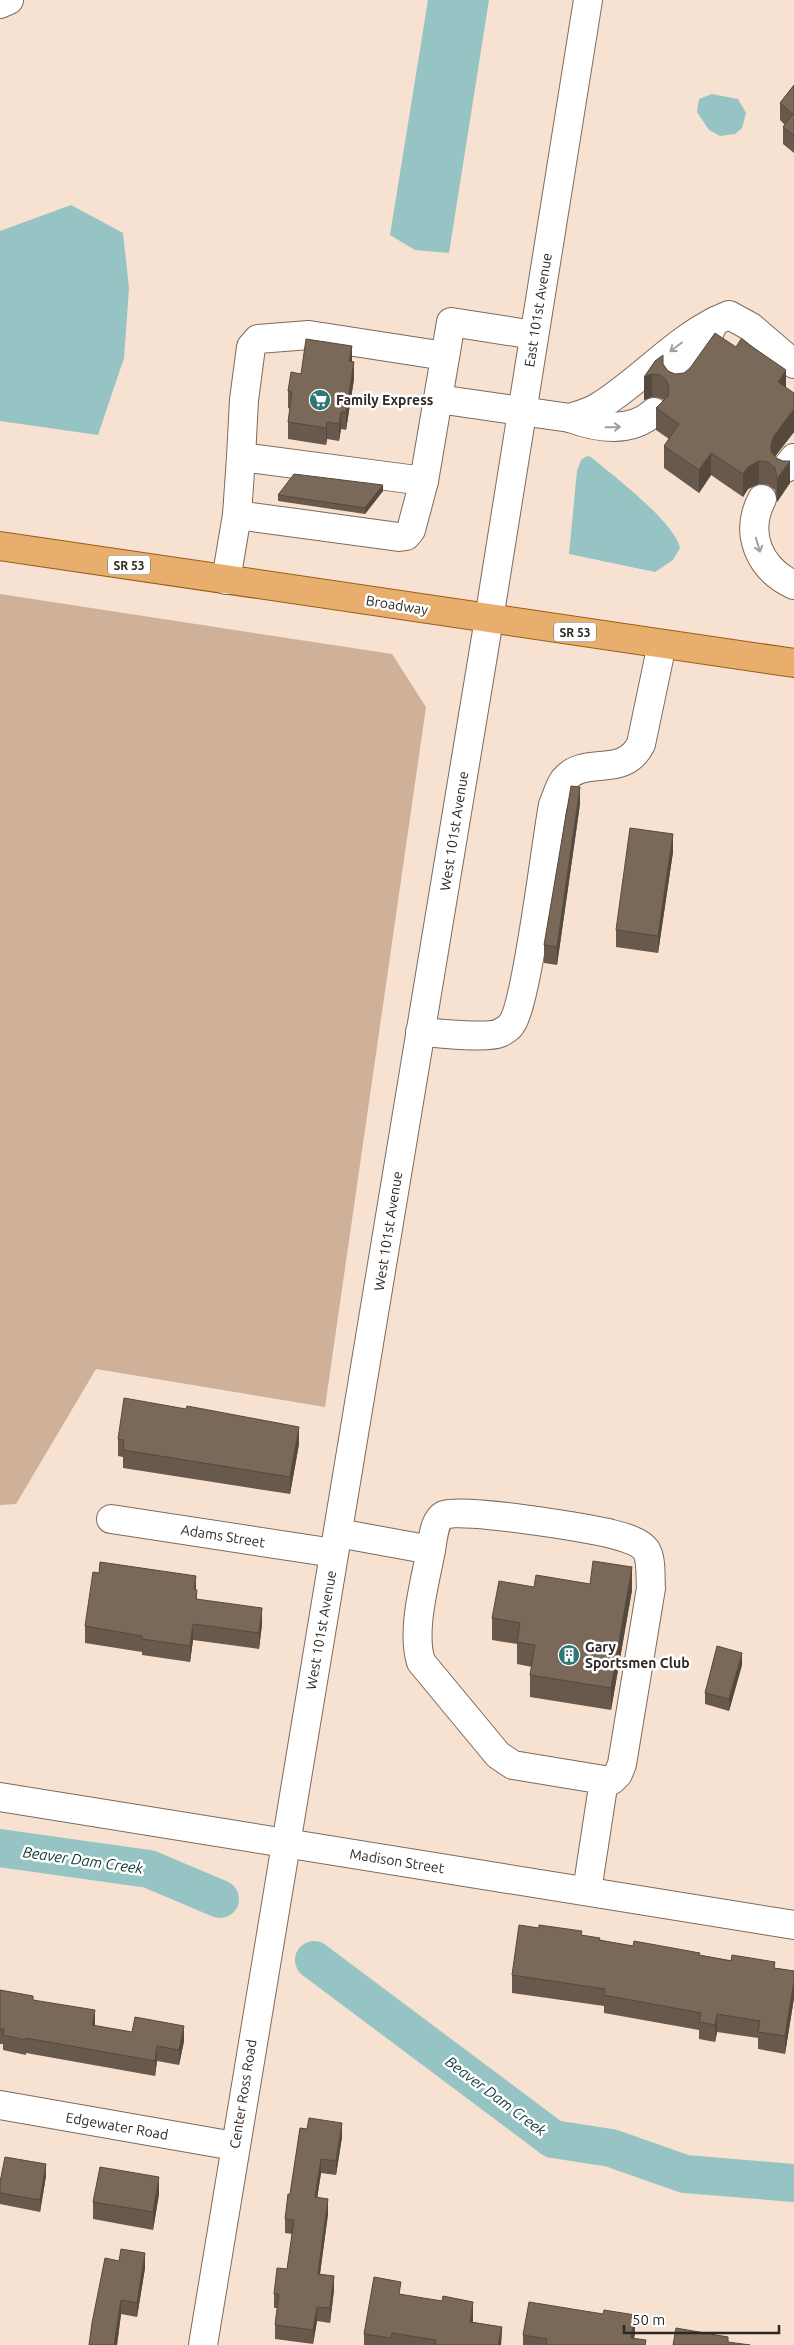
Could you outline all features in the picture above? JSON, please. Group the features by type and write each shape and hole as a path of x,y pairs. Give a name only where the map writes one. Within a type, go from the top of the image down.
{"main road":[{"name":"Broadway","path":"0,546 794,663"}],"street":[{"path":"0,4 9,0"},
{"name":"East 101st Avenue","path":"489,619 588,0"},
{"path":"570,418 597,407 687,338 716,320 729,315 751,327 794,364"},
{"path":"678,382 698,355 716,320"},
{"path":"237,515 399,537 406,536 411,530 424,481 451,322 534,335"},
{"path":"226,580 237,515 244,400 251,347 258,338 310,335 445,356"},
{"path":"438,399 570,418 586,424 615,429 647,418 654,412"},
{"path":"241,457 424,481"},
{"path":"762,498 755,513 754,530 758,550 772,571 794,586"},
{"name":"West 101st Avenue","path":"285,1842 489,619"},
{"path":"420,1032 499,1034 511,1026 525,977 552,805 563,781 576,770 625,762 635,756 641,744 662,644"},
{"path":"454,1513 481,1514 608,1533 632,1540 645,1549 649,1560 651,1588 622,1764 618,1774 612,1780 604,1780 513,1765 498,1755 487,1743 421,1662 417,1650 417,1633 431,1550 438,1521 444,1515 454,1513"},
{"name":"Adams Street","path":"111,1519 336,1543 431,1550"},
{"path":"587,1891 604,1780"},
{"name":"Madison Street","path":"0,1797 794,1925"},
{"name":"Center Ross Road","path":"203,2345 285,1842"},
{"name":"Edgewater Road","path":"0,2105 234,2146"}],"shaded area":[{"path":"0,594 392,654 426,707 325,1407 96,1369 16,1504 0,1505"}],"water":[{"path":"428,0 489,0 449,253 415,250 390,235"},
{"path":"712,94 738,99 746,113 742,128 735,134 720,136 709,130 697,112 699,99"},
{"path":"71,205 123,233 129,288 124,358 98,435 0,421 0,231"},
{"path":"587,456 591,457 627,487 667,525 680,548 673,560 655,572 569,554 577,471 581,460"}],"building":[{"path":"794,85 794,136 783,127 793,114 780,103"},
{"path":"715,333 736,347 741,339 786,370 778,382 794,393 794,409 774,436 771,451 776,458 790,461 777,479 775,468 768,462 759,461 748,467 743,474 711,453 699,470 664,446 679,424 656,408 668,396 669,387 666,380 660,375 652,374 644,377 655,361 663,355 663,364 668,371 675,374 684,373 690,368"},
{"name":"Family Express","path":"306,339 352,346 349,361 354,362 346,412 341,412 339,424 327,422 326,428 288,422 292,392 288,391 291,372 301,374"},
{"path":"294,474 383,485 365,508 278,495"},
{"path":"571,786 580,787 557,947 544,945"},
{"path":"630,828 673,834 658,936 616,930"},
{"path":"124,1398 186,1409 187,1406 299,1427 290,1477 123,1450 124,1440 118,1439"},
{"name":"Gary Sportsmen Club","path":"593,1561 632,1567 611,1688 530,1675 535,1645 517,1642 520,1623 492,1618 499,1581 534,1587 536,1575 590,1584"},
{"path":"100,1562 196,1576 194,1589 197,1590 196,1599 262,1608 259,1633 193,1624 190,1646 142,1639 142,1636 85,1626 93,1572 99,1573"},
{"path":"717,1646 742,1653 729,1699 705,1693"},
{"path":"519,1925 539,1928 539,1925 582,1931 581,1935 600,1938 599,1940 633,1946 634,1941 700,1953 699,1955 731,1961 732,1955 775,1962 774,1968 794,1971 785,2036 758,2032 760,2021 717,2014 715,2025 699,2022 701,2013 604,1995 605,1989 512,1975"},
{"path":"0,1990 33,1996 33,2000 95,2010 92,2025 132,2032 135,2017 184,2026 179,2050 157,2046 155,2061 3,2035 4,2029 0,2029"},
{"path":"309,2118 342,2123 336,2161 321,2159 315,2197 328,2199 318,2274 334,2276 330,2308 317,2307 313,2330 275,2325 279,2294 274,2294 277,2268 287,2269 294,2220 285,2219 288,2194 290,2194 300,2128 307,2129"},
{"path":"5,2157 46,2164 40,2200 0,2193 0,2182"},
{"path":"100,2167 159,2177 153,2212 93,2202"},
{"path":"121,2249 145,2253 137,2303 121,2300 114,2345 89,2345 105,2258 119,2261"},
{"path":"374,2277 401,2282 399,2294 442,2301 443,2296 473,2302 470,2322 502,2327 498,2345 435,2345 436,2340 392,2333 391,2338 364,2334"},
{"path":"529,2302 603,2314 604,2310 635,2315 631,2338 646,2340 645,2345 546,2345 547,2339 523,2335"},
{"path":"676,2328 728,2337 728,2342 750,2345 673,2345"}],"waterway":[{"name":"Beaver Dam Creek","path":"0,1848 149,1869 220,1899"},
{"name":"Beaver Dam Creek","path":"314,1960 553,2139 611,2148 685,2174 794,2183"}],"place":[{"name":"Family Express","path":"320,400"},
{"name":"Gary Sportsmen Club","path":"569,1655"}]}
